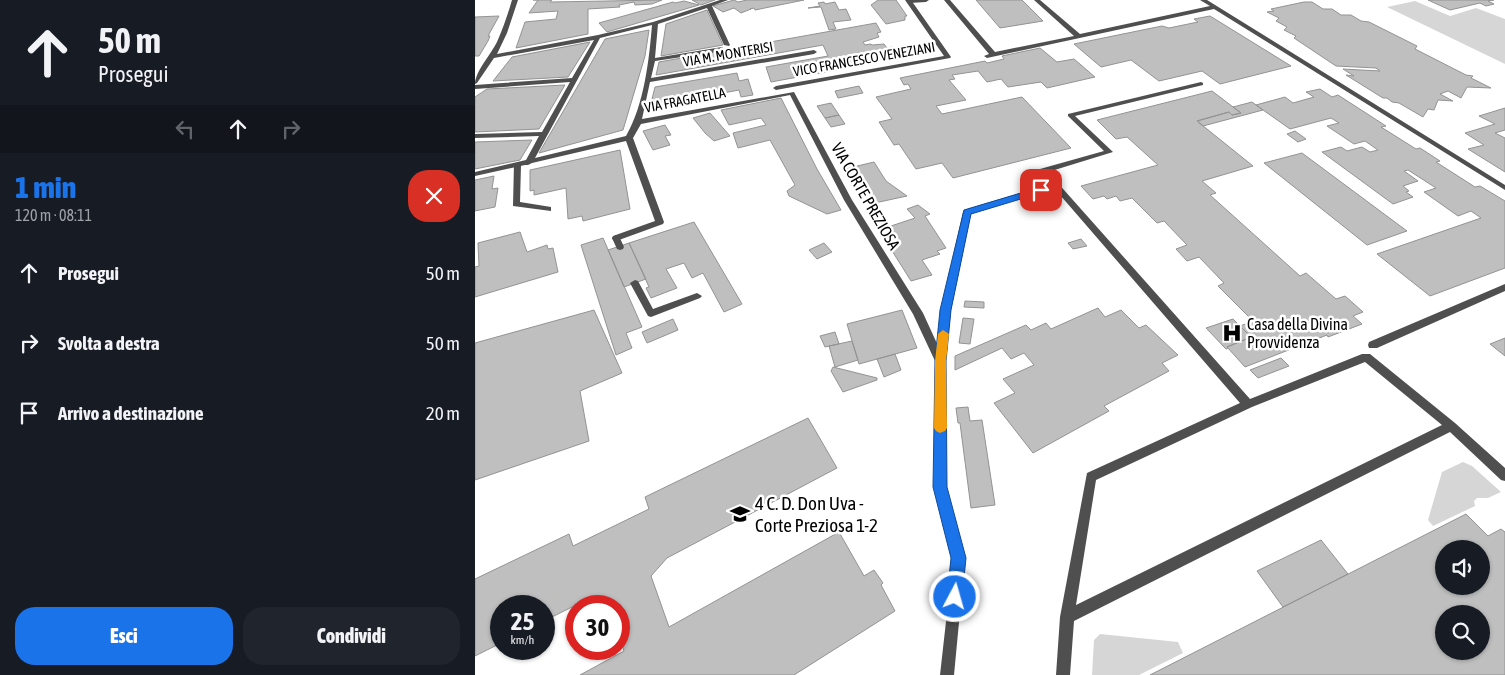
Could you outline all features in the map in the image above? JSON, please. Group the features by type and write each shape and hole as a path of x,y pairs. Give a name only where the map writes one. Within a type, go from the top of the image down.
{"street":[{"path":"475,82 493,56 507,29 515,0"},
{"path":"493,56 598,37 655,23 725,0"},
{"path":"909,1 926,0"},
{"path":"947,0 990,55 1215,7"},
{"path":"1037,0 1077,35"},
{"path":"1203,0 1505,188"},
{"name":"VICO FRANCESCO VENEZIANI","path":"776,88 948,57 909,1"},
{"path":"652,60 725,47 709,5"},
{"path":"638,122 652,60 655,23"},
{"path":"528,163 598,37"},
{"name":"VIA M. MONTERISI","path":"647,81 814,52"},
{"path":"475,87 573,80"},
{"path":"1201,84 1070,115 1109,152 1043,171 1248,404"},
{"name":"VIA FRAGATELLA","path":"629,138 638,122 791,93"},
{"name":"VIA CORTE PREZIOSA","path":"791,93 848,200 918,313 940,361"},
{"path":"475,136 544,134"},
{"path":"475,174 629,138 660,222 616,238 620,246"},
{"path":"517,165 517,204 549,209"},
{"path":"947,675 959,558 940,487 940,361 946,310 967,212 1055,186"},
{"path":"635,283 651,314 697,296"},
{"path":"1373,344 1505,287"},
{"path":"1063,675 1067,617 1091,477 1248,404 1365,357 1451,426 1505,476"},
{"path":"1067,617 1451,426"}],"shaded area":[{"path":"1415,1 1450,16 1476,8 1505,19 1505,64 1387,7"},
{"path":"1463,462 1472,466 1501,492 1488,498 1477,498 1474,501 1475,506 1433,526 1428,520 1442,472"},
{"path":"1100,634 1178,642 1183,653 1139,675 1092,675 1094,640"}],"building":[{"path":"538,0 552,0 550,2 662,0 652,4 635,5 634,2 619,5 620,7 588,9 588,34 516,48 525,22 556,19 558,11 529,13"},
{"path":"692,0 715,0 701,5"},
{"path":"734,0 738,2 747,0 804,0 755,10 754,8 741,13 734,8 723,12 713,6"},
{"path":"878,0 896,0 907,16 905,16 905,20 886,24 871,5"},
{"path":"976,0 1022,0 1043,21 1000,28"},
{"path":"1428,0 1494,0 1488,1 1494,4 1486,6 1480,3 1450,10"},
{"path":"684,1 699,5 607,32 599,23 673,2"},
{"path":"824,2 825,4 835,2 839,10 846,9 851,20 833,22 836,29 829,30 821,7 808,8 820,6 818,3"},
{"path":"1312,2 1323,9 1332,9 1341,15 1351,15 1361,21 1369,22 1417,46 1415,49 1466,75 1473,76 1471,78 1491,88 1467,87 1461,98 1448,91 1440,94 1453,101 1438,100 1434,110 1428,109 1423,117 1399,103 1383,98 1346,75 1354,76 1343,69 1380,71 1376,68 1336,66 1294,38 1296,36 1284,30 1287,27 1276,21 1279,18 1267,12 1274,11 1271,9"},
{"path":"707,10 723,45 661,56 666,24"},
{"path":"499,16 479,56 475,56 475,17"},
{"path":"1210,16 1291,66 1220,84 1202,71 1159,81 1131,60 1101,67 1074,44 1162,26 1169,28 1198,22 1194,19"},
{"path":"876,23 881,32 877,33 879,37 863,42 865,45 884,44 887,48 892,47 897,57 856,63 858,66 771,82 766,67 828,56 823,45 656,75 659,62"},
{"path":"649,30 645,56 623,130 539,153 605,39"},
{"path":"590,42 568,77 493,81 512,57"},
{"path":"1040,48 1057,62 1074,59 1095,77 1047,88 1041,82 1008,87 1001,79 987,82 978,71 952,75 955,79 949,80 966,100 936,106 942,114 1022,97 1071,148 953,178 942,163 916,169 899,144 894,145 879,122 892,119 876,97 911,89 908,84 904,85 900,78 985,61 987,63 1004,59 1002,56"},
{"path":"737,73 739,81 748,79 753,95 741,97 739,90 650,107 655,87"},
{"path":"565,85 539,129 475,132 475,97 487,89"},
{"path":"859,86 863,93 838,98 835,91"},
{"path":"1320,89 1332,97 1338,95 1386,126 1381,127 1416,149 1420,148 1440,161 1436,162 1475,187 1480,186 1505,201 1505,268 1430,296 1377,254 1481,218 1471,211 1458,216 1424,192 1436,188 1408,170 1404,171 1418,181 1403,186 1409,191 1406,192 1413,197 1393,204 1322,152 1341,147 1347,151 1362,147 1370,152 1378,150 1365,141 1354,144 1327,126 1339,123 1331,118 1290,129 1256,105 1285,97 1293,103 1314,97 1306,92"},
{"path":"1212,91 1241,113 1232,115 1229,112 1197,121 1253,166 1202,181 1216,193 1210,195 1300,276 1306,273 1336,299 1345,296 1363,312 1353,316 1362,324 1328,337 1327,335 1245,367 1227,347 1251,337 1240,326 1253,321 1218,286 1224,283 1199,257 1187,261 1176,249 1187,245 1164,221 1157,223 1132,198 1120,201 1116,196 1107,199 1104,196 1093,199 1081,186 1158,165 1127,137 1116,139 1097,120"},
{"path":"781,98 817,169 841,210 827,214 789,196 787,191 795,185 770,140 738,148 733,133 766,125 761,118 729,125 721,110"},
{"path":"1252,102 1263,110 1203,126 1197,121 1229,112 1232,115 1241,113 1233,107"},
{"path":"831,103 839,115 825,118 817,106"},
{"path":"1505,108 1505,130 1495,133 1505,138 1505,172 1468,149 1484,145 1465,133 1495,124 1479,116"},
{"path":"710,113 730,136 714,141 693,118"},
{"path":"839,115 845,124 831,127 825,118"},
{"path":"665,125 671,135 665,136 670,145 653,150 643,131"},
{"path":"1295,131 1306,139 1298,142 1287,134"},
{"path":"532,140 520,160 475,169 475,142"},
{"path":"620,150 630,209 583,221 582,216 568,219 566,188 534,195 534,190 530,191 530,170"},
{"path":"1302,153 1407,231 1367,245 1264,163"},
{"path":"874,162 886,181 907,196 870,204 862,181 854,182 845,169"},
{"path":"494,176 492,189 498,188 495,207 475,211 475,180"},
{"path":"918,205 930,214 925,216 946,248 937,251 940,254 922,260 932,275 911,281 879,230 915,218 907,209"},
{"path":"694,222 742,304 724,312 703,273 692,278 684,263 666,269 677,288 651,298 646,288 649,287 629,243"},
{"path":"520,232 527,252 547,245 548,249 553,248 558,272 475,297 475,267 479,266 478,243"},
{"path":"603,238 642,327 626,333 632,348 616,355 581,245"},
{"path":"1081,239 1087,246 1073,249 1068,243"},
{"path":"629,243 646,279 624,287 608,250"},
{"path":"824,243 832,252 817,259 809,250"},
{"path":"965,301 984,302 984,308 964,307"},
{"path":"1098,308 1105,317 1121,310 1139,328 1146,325 1178,355 1162,363 1169,371 1104,406 1109,411 1033,453 994,403 1015,393 1003,379 1034,365 1024,353 1011,359 1002,348 955,370 955,356 1026,325 1031,330 1046,323 1051,329"},
{"path":"594,310 622,373 580,391 589,441 475,480 475,343"},
{"path":"902,310 917,348 859,364 847,324"},
{"path":"963,318 974,319 970,344 959,343"},
{"path":"673,319 678,330 647,343 642,332"},
{"path":"1233,319 1251,337 1226,349 1206,328"},
{"path":"835,332 839,344 825,347 820,336"},
{"path":"1505,338 1505,356 1490,344"},
{"path":"852,341 858,360 835,367 829,346"},
{"path":"895,354 901,370 884,377 877,359"},
{"path":"1281,358 1289,366 1258,378 1250,370"},
{"path":"833,367 877,378 877,380 843,392 831,371"},
{"path":"968,407 970,421 982,420 995,505 971,508 960,423 958,423 956,408"},
{"path":"808,418 837,468 667,558 651,576 669,627 839,532 864,576 874,570 883,583 881,585 895,611 794,675 580,675 608,660 630,660 630,595 565,595 565,610 555,616 555,595 490,595 490,648 475,656 475,579 569,534 573,546 649,509 645,497"},
{"path":"1466,514 1488,536 1501,529 1505,532 1505,675 1150,675"},
{"path":"1321,540 1348,574 1283,607 1257,571"}],"slow traffic":[{"path":"940,428 940,361 943,334"}],"place":[{"name":"Casa della Divina Provvidenza","path":"1232,333"},
{"name":"4 C. D. Don Uva - Corte Preziosa 1-2","path":"740,514"}],"route":[{"path":"955,597 959,558 940,487 940,361 946,310 967,212 1041,190"}]}
